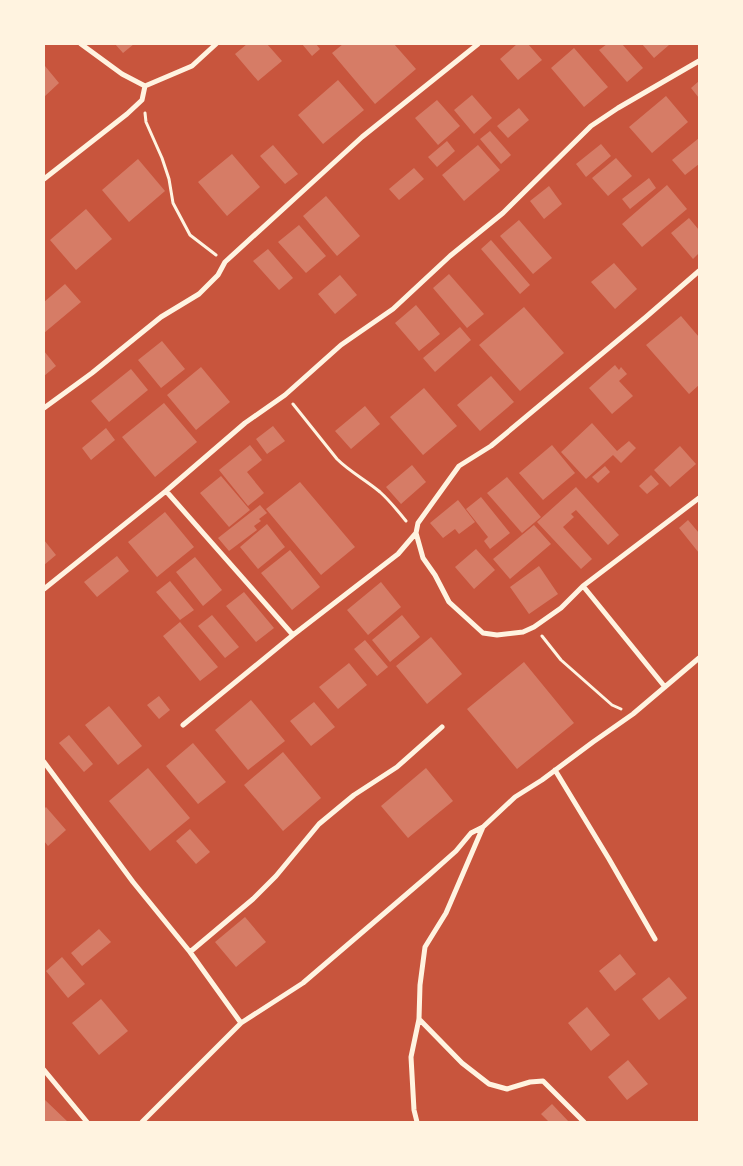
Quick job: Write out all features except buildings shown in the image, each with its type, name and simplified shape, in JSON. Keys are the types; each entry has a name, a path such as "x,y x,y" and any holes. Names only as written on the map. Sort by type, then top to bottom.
{"street":[{"path":"81,44 122,74 145,86"},
{"path":"44,179 127,114 142,100 145,86 192,66 216,44"},
{"path":"44,408 92,373 161,318 199,294 218,275 224,262 362,137 478,44"},
{"path":"44,589 166,491 245,423 285,395 341,345 393,309 450,256 503,213 591,126 699,61"},
{"path":"699,271 646,318 491,446 459,466 418,523 416,533 423,558 435,575 449,602 484,633 497,635 523,632 534,627 561,608 583,586 699,498"},
{"path":"166,491 293,635"},
{"path":"183,725 293,635 398,554 416,533"},
{"path":"583,586 664,687"},
{"path":"142,1122 241,1023 303,983 456,851 471,833 484,827 514,797 542,780 633,714 699,658"},
{"path":"190,952 253,899 319,824 354,795 397,767 442,727"},
{"path":"44,762 133,882 190,952 241,1023"},
{"path":"555,770 655,940"},
{"path":"417,1122 414,1110 411,1057 419,1019 420,985 425,946 446,913 484,827"},
{"path":"419,1019 462,1064 490,1084 506,1089 530,1082 543,1081 584,1122"},
{"path":"44,1070 87,1122"}],"path":[{"path":"143,92 146,122 169,179 173,204 190,235 224,262"},
{"path":"285,395 337,458 388,499 416,533"},
{"path":"534,627 561,660 575,673 612,705 633,714"}]}
